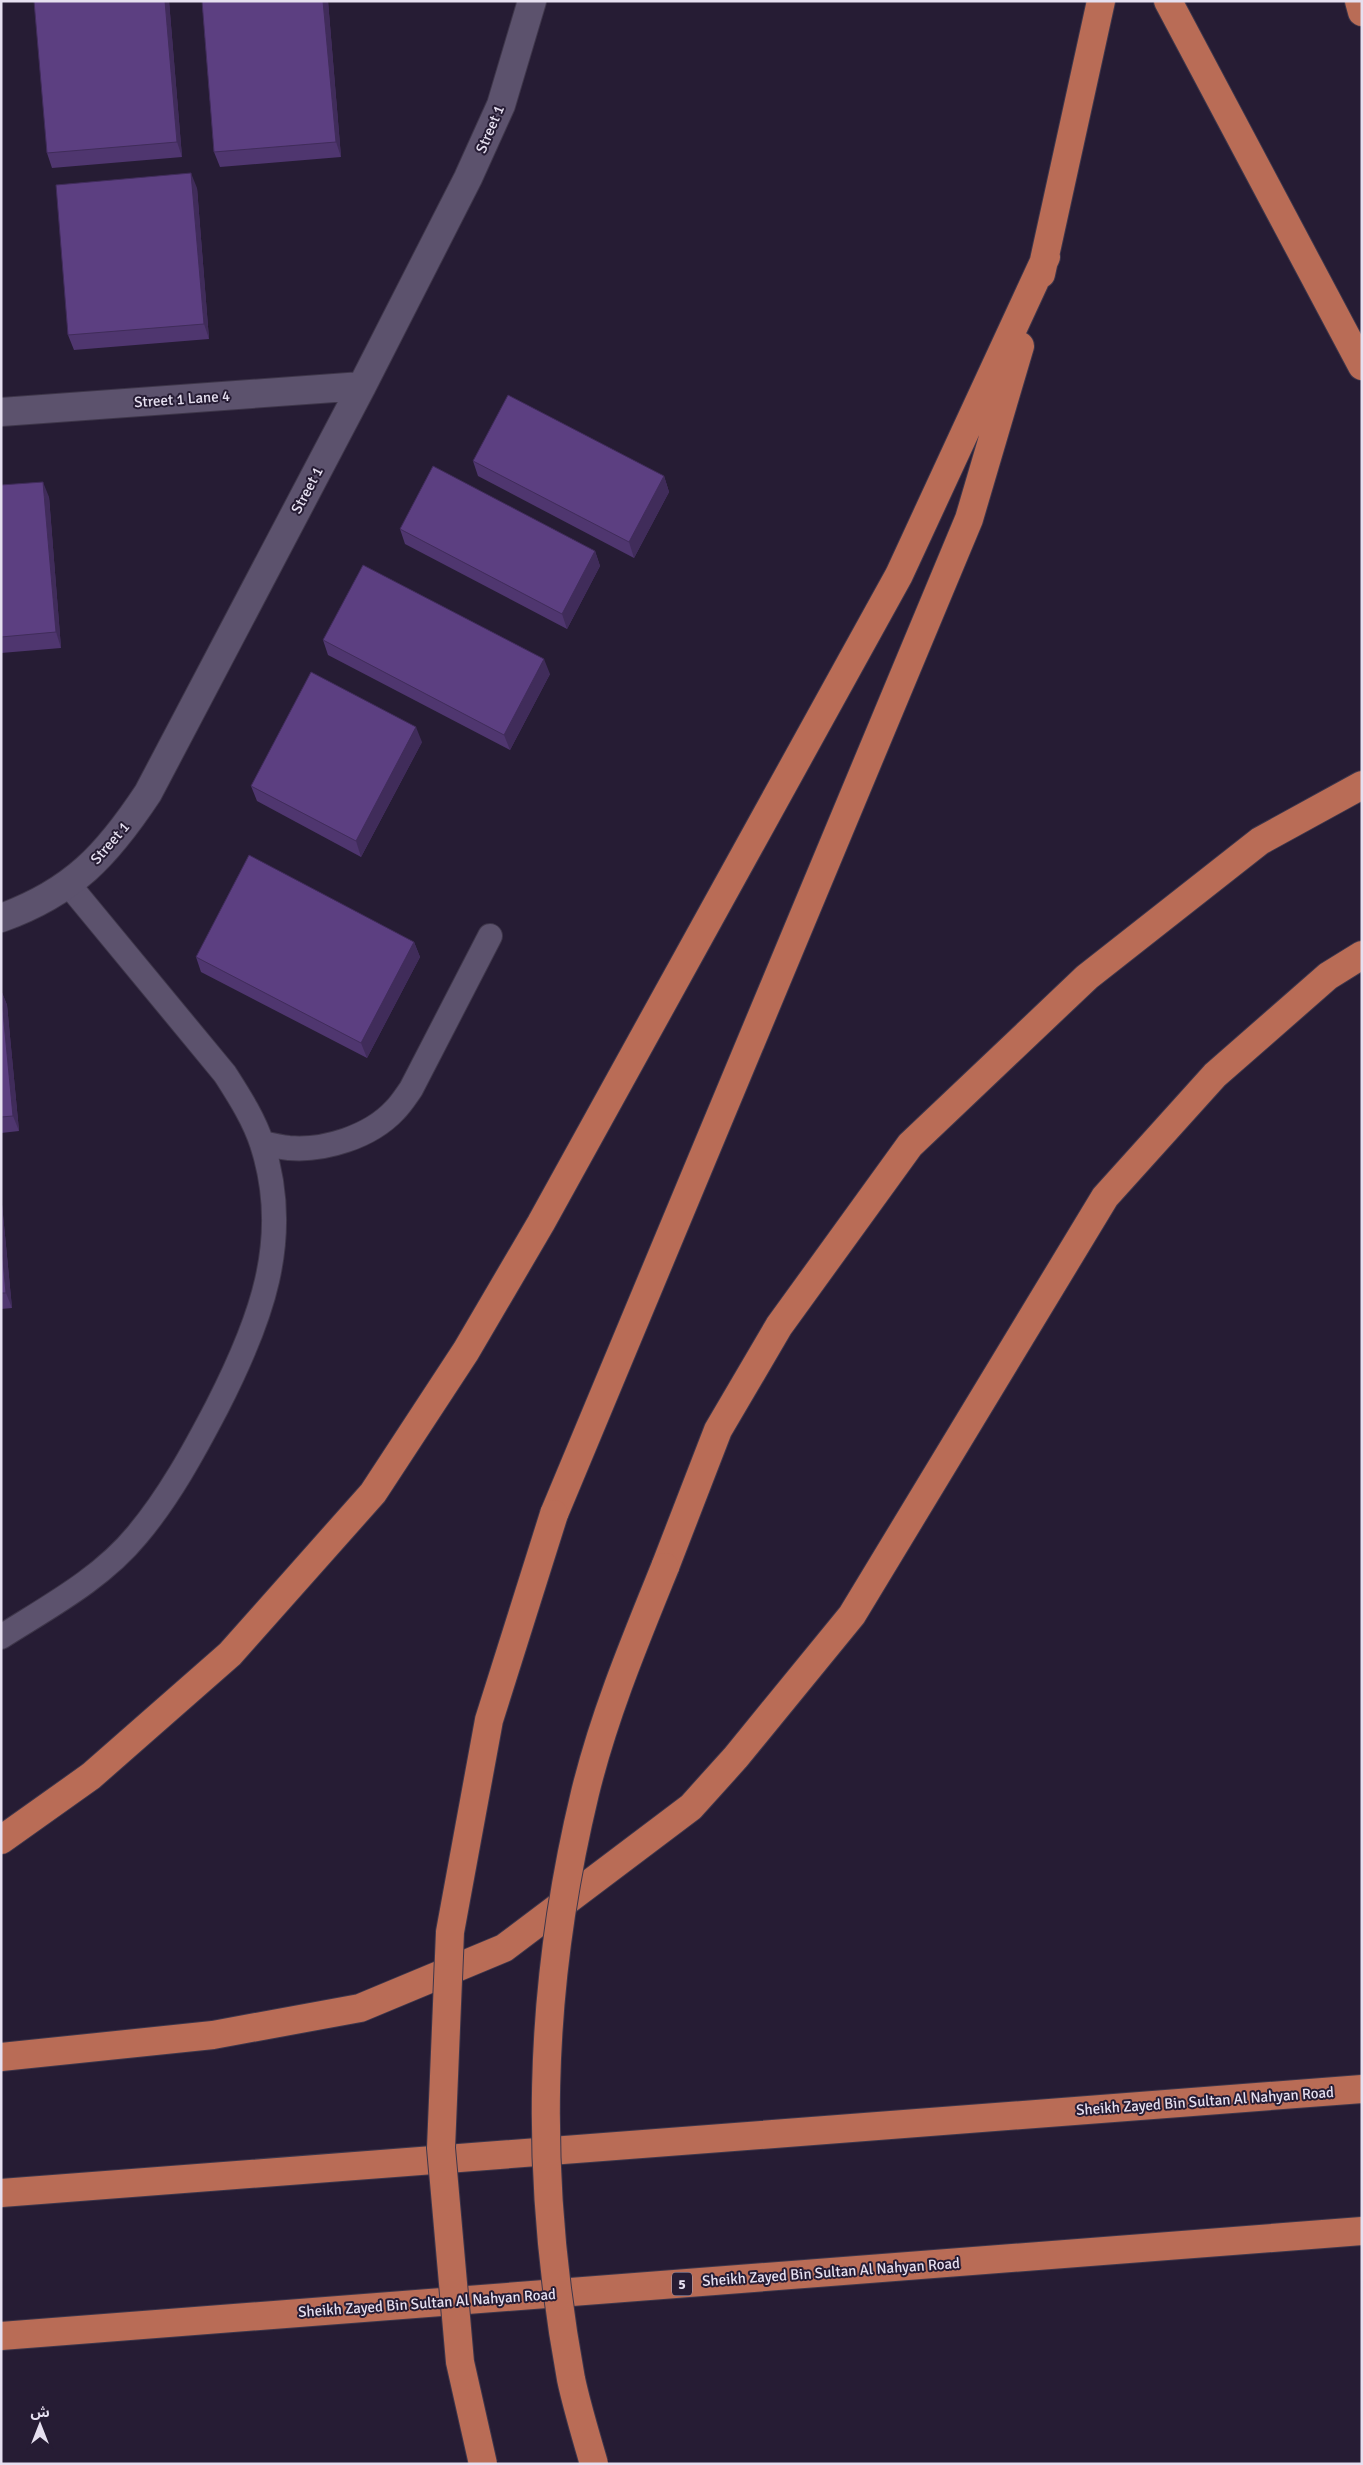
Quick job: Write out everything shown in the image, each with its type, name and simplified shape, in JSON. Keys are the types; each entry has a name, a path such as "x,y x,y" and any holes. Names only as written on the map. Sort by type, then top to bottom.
{"highway":[{"path":"482,2464 460,2362 441,2148 450,1932 489,1720 554,1514 969,519 1046,257 1101,1"},
{"path":"1168,1 1362,366"},
{"path":"1359,1 1362,12"},
{"path":"1,1840 91,1776 230,1654 373,1494 466,1350 541,1223 894,584 1046,257"},
{"path":"594,2464 572,2381 553,2264 544,2145 547,2026 560,1908 585,1792 620,1678 718,1430 778,1326 910,1144 1087,977 1260,841 1362,785"},
{"path":"1,2057 213,2035 360,2008 504,1948 691,1807 736,1757 852,1615 1105,1197 1215,1075 1328,976 1362,955"},
{"name":"Sheikh Zayed Bin Sultan Al Nahyan Road","path":"1,2193 1362,2089"},
{"name":"Sheikh Zayed Bin Sultan Al Nahyan Road","path":"1,2336 1362,2231"}],"street":[{"name":"Street 1","path":"1,918 37,904 69,885 100,858 126,826 148,793 362,386 468,178 504,96 532,1"},
{"name":"Street 1 Lane 4","path":"1,412 362,386"}],"lane":[{"path":"1,1637 89,1581 136,1536 172,1486 232,1378 256,1322 269,1279 276,1234 273,1187 262,1143 246,1108 225,1074 69,885"},
{"path":"262,1143 289,1148 318,1147 371,1128 394,1111 411,1089 490,936"}],"building":[{"path":"34,1 165,1 177,142 47,153"},
{"path":"202,1 323,1 336,142 214,152"},
{"path":"191,173 204,324 68,335 56,185"},
{"path":"508,395 664,476 629,542 473,461"},
{"path":"433,466 595,551 562,614 400,529"},
{"path":"43,482 56,632 1,637 1,485"},
{"path":"363,565 544,659 504,735 323,640"},
{"path":"311,672 416,727 356,841 251,786"},
{"path":"249,855 414,942 361,1043 196,957"},
{"path":"1,991 13,1116 1,1117"},
{"path":"1,1239 6,1293 1,1293"}]}
